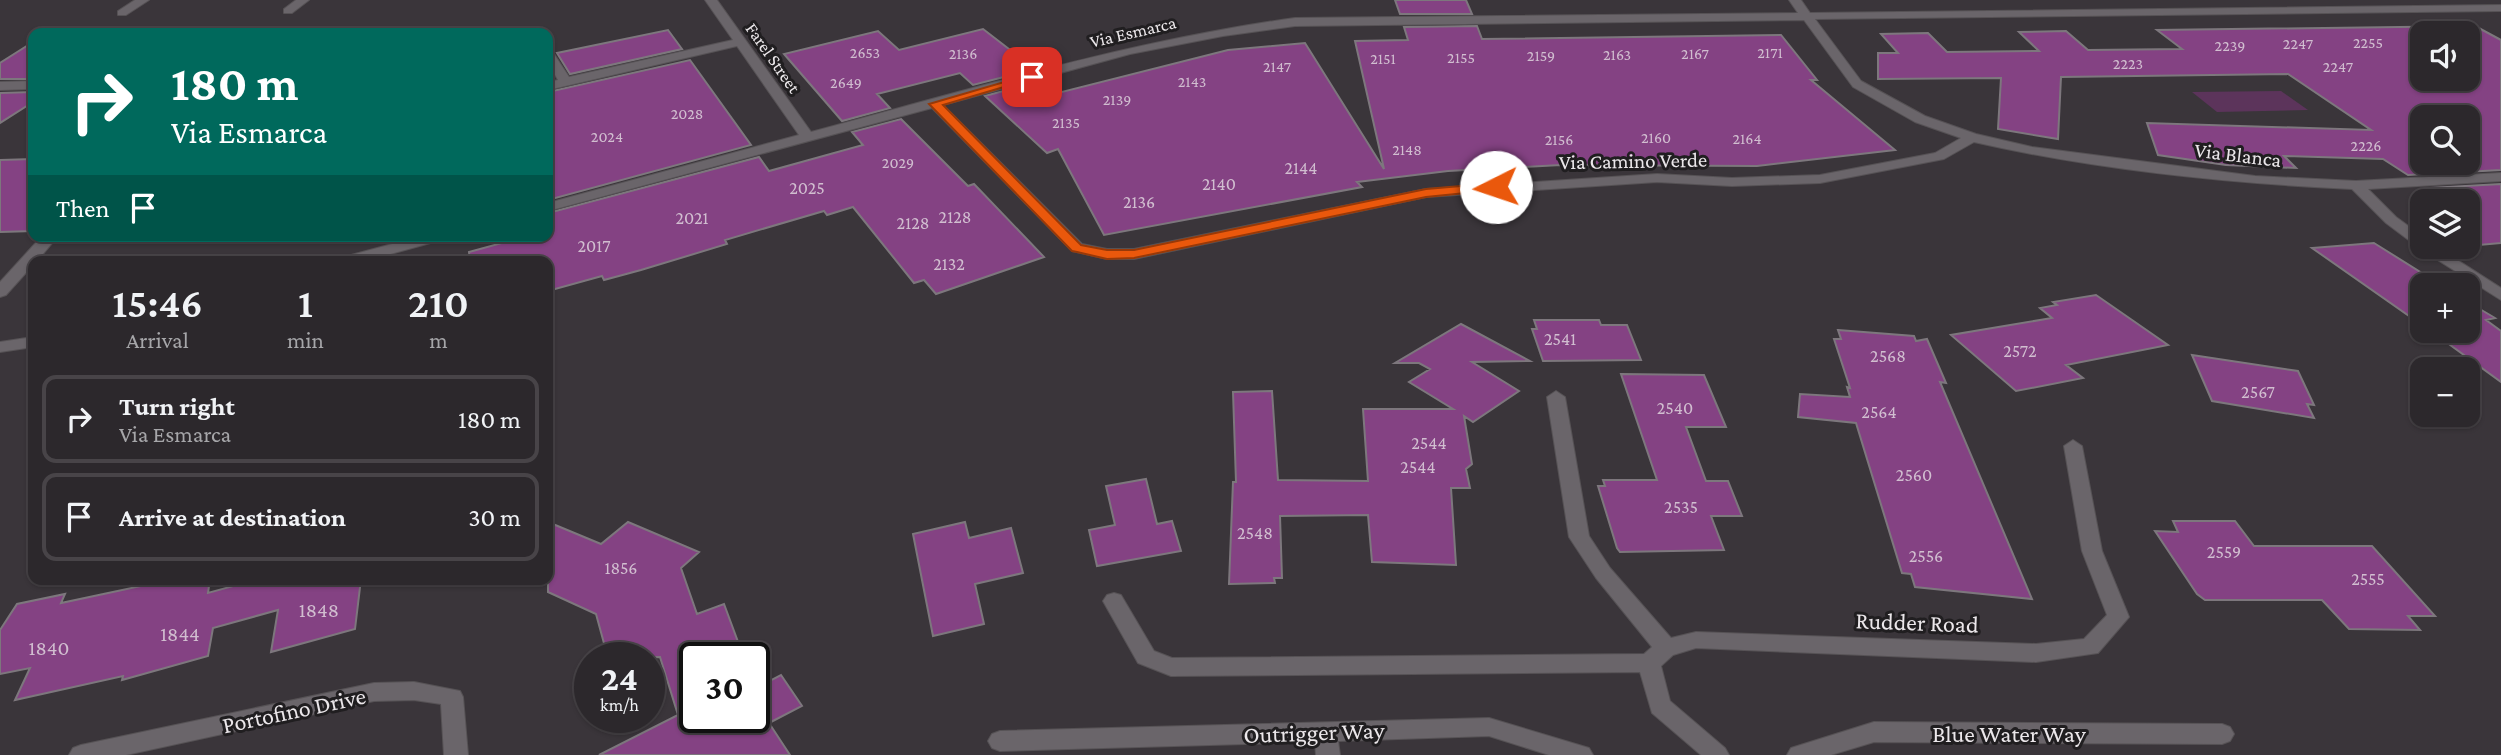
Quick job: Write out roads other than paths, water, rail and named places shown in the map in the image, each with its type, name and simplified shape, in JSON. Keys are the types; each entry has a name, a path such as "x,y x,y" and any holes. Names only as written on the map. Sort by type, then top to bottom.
{"street":[{"path":"122,13 143,0"},
{"path":"288,11 303,0"},
{"name":"Farel Street","path":"711,0 807,137"},
{"name":"Via Blanca","path":"1795,0 1857,84 1920,118 1972,137 2032,151 2255,180 2356,185 2501,177"},
{"name":"Via Esmarca","path":"553,206 1129,51 1223,32 1295,22 2501,8"},
{"path":"553,85 741,42"},
{"path":"553,62 566,82"},
{"path":"0,86 28,85"},
{"name":"Via Camino Verde","path":"935,104 1077,248 1107,254 1134,254 1426,193 1469,188 1657,178 1732,182 1820,179 1939,156 1972,137"},
{"path":"2356,185 2391,220 2410,234"},
{"path":"33,256 46,242"},
{"path":"365,256 417,242"},
{"path":"2446,259 2501,295"},
{"path":"0,292 28,261"},
{"path":"0,347 28,343"},
{"path":"1556,397 1579,537 1603,573 1666,648"},
{"name":"Rudder Road","path":"1649,663 1666,648 1696,640 2036,653 2090,647 2118,617 2092,551 2073,446"},
{"path":"1114,601 1146,657 1171,667 1649,663 1661,706 1711,754"},
{"name":"Portofino Drive","path":"81,755 374,692 414,691 452,696 456,755"},
{"name":"Outrigger Way","path":"1000,741 1327,743 1489,727 1581,755"},
{"name":"Blue Water Way","path":"1799,755 1874,732 2221,734"}]}
